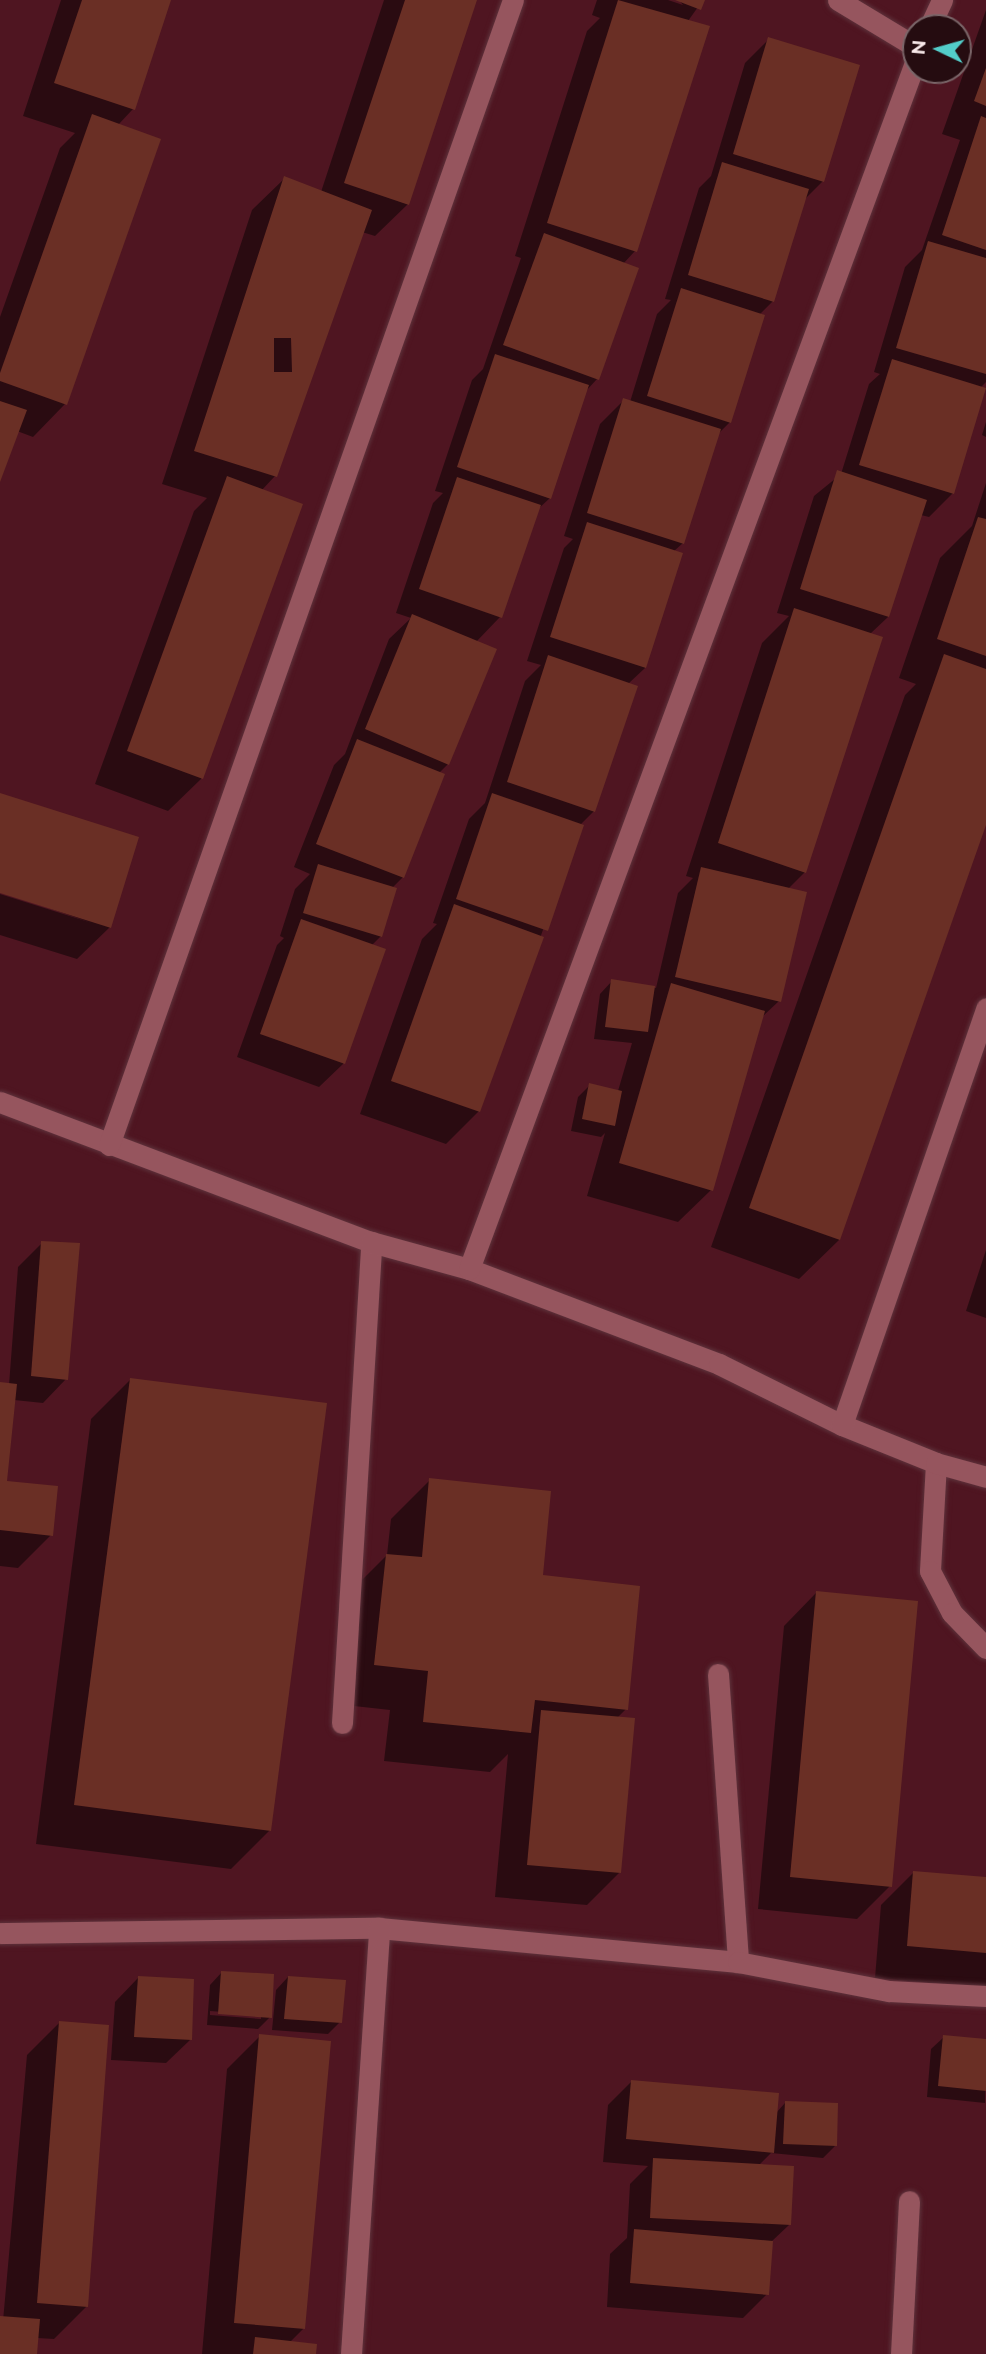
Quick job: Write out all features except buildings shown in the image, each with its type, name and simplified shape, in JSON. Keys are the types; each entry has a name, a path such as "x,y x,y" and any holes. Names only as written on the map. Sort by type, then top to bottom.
{"street":[{"path":"108,1145 513,0"},
{"path":"838,0 902,39"},
{"path":"470,1269 907,84"},
{"path":"842,1425 986,1008"},
{"path":"0,1102 108,1145 371,1242 470,1269 719,1364 842,1425 936,1463 986,1477"},
{"path":"342,1723 371,1242"},
{"path":"936,1463 930,1572 952,1613 986,1648"},
{"path":"718,1674 738,1962"},
{"path":"351,2354 379,1928"},
{"path":"0,1933 379,1928 738,1962 889,1991 986,1996"},
{"path":"901,2354 909,2201"}]}
